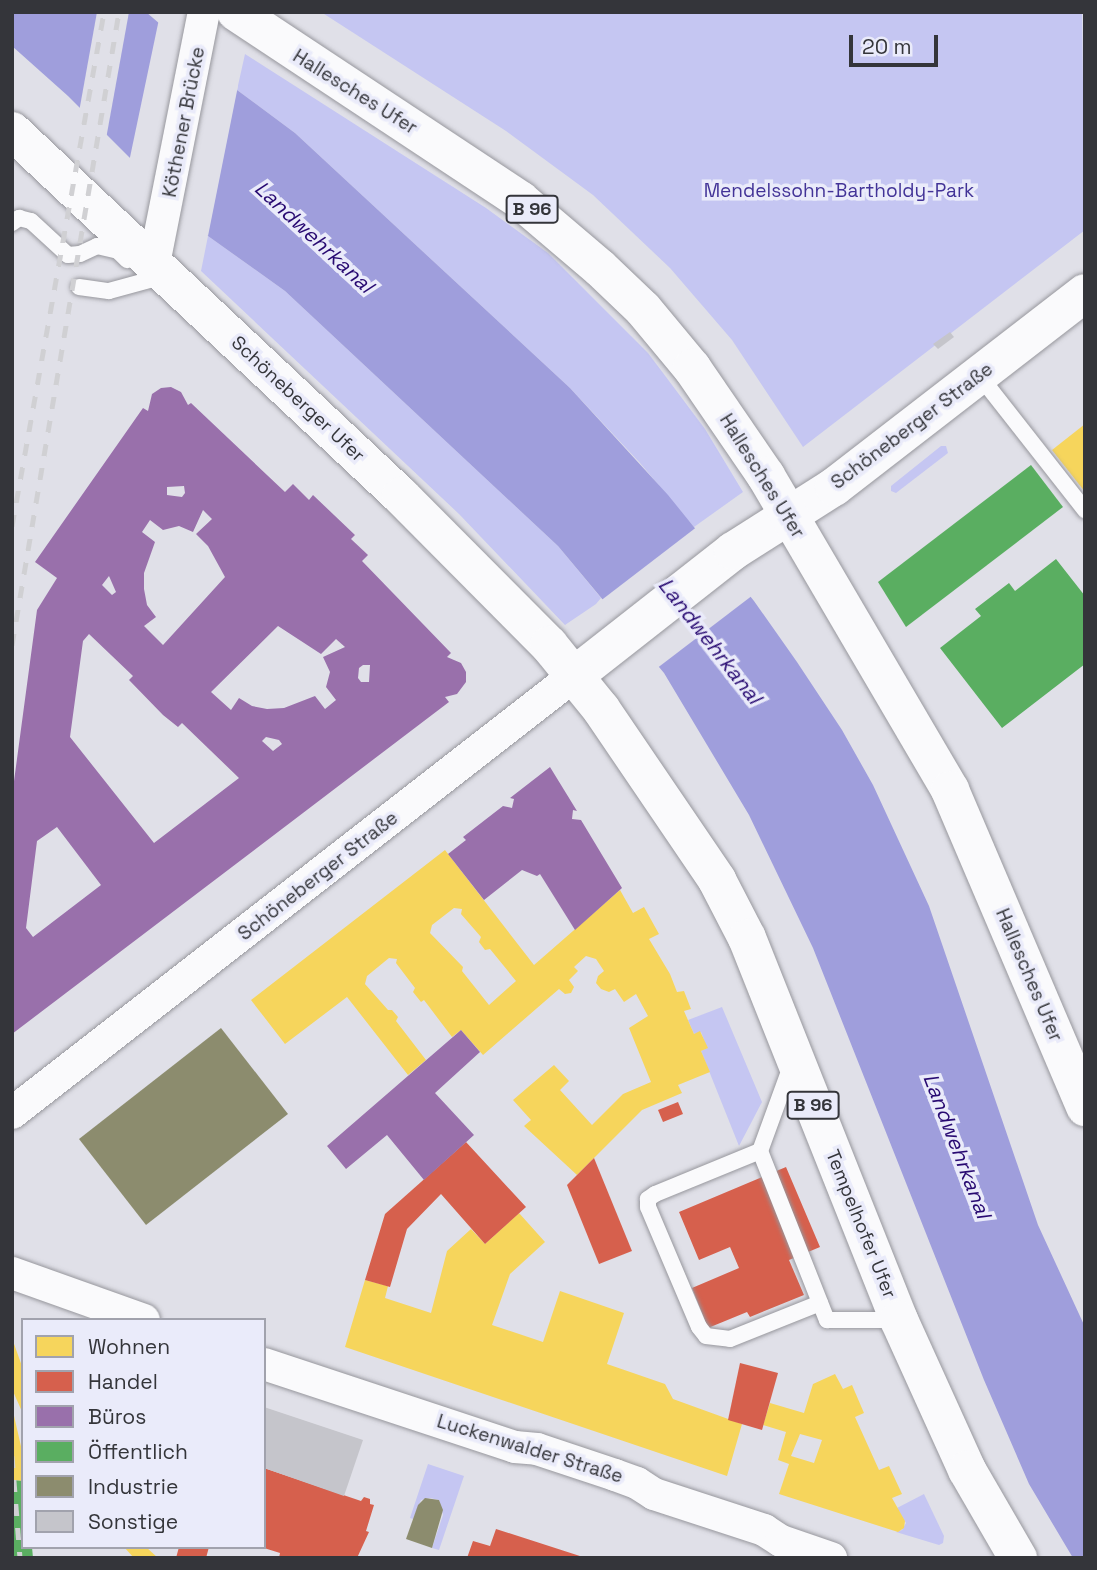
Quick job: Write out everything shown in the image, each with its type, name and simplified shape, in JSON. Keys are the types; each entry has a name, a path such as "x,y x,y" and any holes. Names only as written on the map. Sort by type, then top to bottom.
{"main road":[{"name":"Hallesches Ufer","path":"214,17 298,56 520,200 600,268 643,309 692,369 788,514 950,790 1085,1107"},
{"name":"Schöneberger Ufer","path":"12,131 401,496 575,675"},
{"name":"Schöneberger Straße","path":"575,675 733,551 834,486 1085,293"},
{"name":"Tempelhofer Ufer","path":"575,675 718,880 747,938 899,1320 967,1470 1018,1558"}],"street":[{"name":"Köthener Brücke","path":"160,270 166,216 214,17"},
{"name":"Schöneberger Straße","path":"12,1114 575,675"},
{"path":"12,1273 139,1318"},
{"name":"Luckenwalder Straße","path":"266,1365 515,1447 537,1449 615,1475 637,1483 654,1494 764,1531 781,1541 831,1558"}],"lane":[{"path":"12,223 19,218 32,221 68,255 80,254 97,246 118,251 143,268 160,270"},
{"path":"79,287 109,291 160,270"},
{"path":"979,375 1085,510"},
{"path":"794,1057 760,1151 820,1303 827,1320 899,1320"},
{"path":"760,1151 655,1195 648,1199 648,1207 699,1327 706,1336 730,1339 820,1303"}],"green space":[{"name":"Mendelssohn-Bartholdy-Park","path":"321,12 1082,12 1085,230 803,447 732,340 670,268 593,195 506,131"},
{"path":"245,54 486,208 548,253 648,353 705,429 743,492 694,527 640,463 570,388 295,133 237,90"},
{"path":"208,236 285,291 558,546 601,598 596,604 565,625 459,514 201,271"},
{"path":"941,446 946,446 948,453 896,493 891,491 891,486"},
{"path":"722,1007 762,1102 739,1146 701,1051 707,1048 701,1032 694,1034 688,1020"},
{"path":"428,1464 464,1476 439,1550 432,1548 443,1515 439,1500 421,1500 413,1519 410,1518"},
{"path":"924,1494 944,1536 943,1543 939,1545 896,1532 902,1530 906,1523 897,1508"}],"water":[{"name":"Landwehrkanal","path":"12,12 146,12 237,90 295,133 570,388 668,495 754,601 797,662 842,730 873,785 929,906 1038,1225 1085,1327 1085,1558 1073,1558 1029,1484 984,1380 813,948 749,815 664,673 558,546 285,291 208,236 68,96 12,46"}],"pier":[{"path":"97,12 129,12 106,139 79,112"},
{"path":"159,19 238,86 208,236 199,232 129,162"},
{"path":"698,526 753,595 656,669 599,602"}],"building: Wohnen":[{"path":"1085,424 1085,492 1052,450"},
{"path":"445,850 534,965 620,890 633,913 644,907 659,934 649,939 670,974 677,992 684,991 691,1009 684,1011 694,1034 700,1031 708,1048 701,1051 710,1072 678,1085 682,1093 642,1110 577,1175 524,1126 531,1120 513,1100 554,1065 569,1081 560,1090 592,1125 623,1094 651,1082 629,1028 648,1016 636,994 624,1002 615,989 609,992 601,989 596,983 598,976 604,971 596,959 586,956 574,967 578,971 569,980 574,987 571,993 565,994 559,989 483,1055 461,1030 452,1037 424,1000 421,1002 413,992 415,988 396,963 397,959 389,958 367,976 365,984 388,1010 392,1010 398,1017 396,1021 426,1060 408,1075 347,997 285,1044 251,1000","holes":["454,908 462,909 461,914 481,937 479,942 485,950 490,949 516,981 489,1005 462,971 463,967 430,933 432,925"]},
{"path":"519,1213 545,1242 510,1274 492,1325 543,1342 560,1291 624,1313 607,1364 665,1384 673,1399 742,1424 727,1476 345,1347 365,1280 388,1286 385,1298 431,1313 447,1251 471,1229 485,1244"},
{"path":"13,1341 21,1363 21,1409 12,1389"},
{"path":"835,1374 843,1389 852,1385 864,1413 855,1417 879,1470 889,1466 902,1494 892,1498 905,1521 904,1528 898,1532 779,1494 789,1464 778,1460 786,1432 763,1425 770,1403 804,1413 813,1384","holes":["800,1434 822,1440 814,1463 791,1456"]},
{"path":"12,1407 21,1446 21,1481 12,1480"},
{"path":"126,1549 148,1549 158,1558 134,1558"}],"building: Handel":[{"path":"678,1102 683,1114 663,1122 658,1110"},
{"path":"466,1142 526,1207 485,1244 441,1194 407,1229 390,1287 365,1280 385,1214"},
{"path":"594,1158 632,1251 599,1264 567,1185"},
{"path":"786,1167 820,1247 789,1260 804,1295 750,1317 747,1312 708,1328 692,1288 739,1268 730,1247 699,1260 679,1212"},
{"path":"740,1363 778,1373 762,1430 728,1420"},
{"path":"266,1469 361,1501 364,1497 370,1499 370,1504 374,1505 366,1531 369,1532 357,1558 279,1558 280,1553 266,1549"},
{"path":"496,1529 583,1558 467,1558 473,1541 490,1546"},
{"path":"178,1549 208,1549 206,1558 176,1558"}],"building: Büros":[{"path":"171,387 181,392 188,405 191,403 285,492 293,484 309,500 313,495 355,535 351,539 368,555 362,561 451,653 447,657 461,663 466,672 466,682 457,694 445,697 449,702 12,1034 12,796 37,610 57,578 35,562 143,408 148,411 152,394 161,388","holes":["184,486 185,493 182,497 167,495 167,487","203,510 212,519 196,534 208,546 225,577 163,645 144,626 156,617 147,605 144,589 144,573 155,542 142,532 150,520 163,530 179,526 193,532","109,576 116,592 112,595 102,585","278,626 321,654 336,639 345,647 323,657 330,672 326,687 336,700 325,709 315,696 284,708 267,709 252,706 239,698 231,710 211,692","89,634 133,676 129,680 163,715 178,727 182,723 239,778 154,843 70,737 83,641","370,665 369,682 361,682 358,678 359,668","266,737 279,740 282,744 273,751 262,741","57,827 101,885 33,937 26,928 37,841"]},
{"path":"550,767 577,811 573,810 572,819 581,820 622,888 575,930 540,874 537,876 522,870 484,900 448,854 466,840 463,837 503,806 512,808 514,799 510,798"},
{"path":"461,1030 480,1052 435,1093 474,1135 424,1180 387,1135 346,1169 327,1146"}],"building: Öffentlich":[{"path":"1031,465 1063,507 906,627 878,582"},
{"path":"1056,559 1085,596 1085,664 1002,728 940,648 981,616 975,609 1009,583 1015,591"},
{"path":"12,1480 21,1481 21,1549 32,1549 33,1558 12,1558"}],"building: Industrie":[{"path":"221,1028 288,1114 146,1225 79,1139"},
{"path":"425,1498 439,1500 443,1510 432,1548 406,1539 418,1505"}],"building: Sonstige":[{"path":"950,332 954,337 938,349 933,344"},
{"path":"266,1408 363,1440 344,1496 266,1469"}],"railway":[{"path":"12,526 104,12"},
{"path":"12,645 119,12"},
{"path":"12,1456 20,1558"}]}
